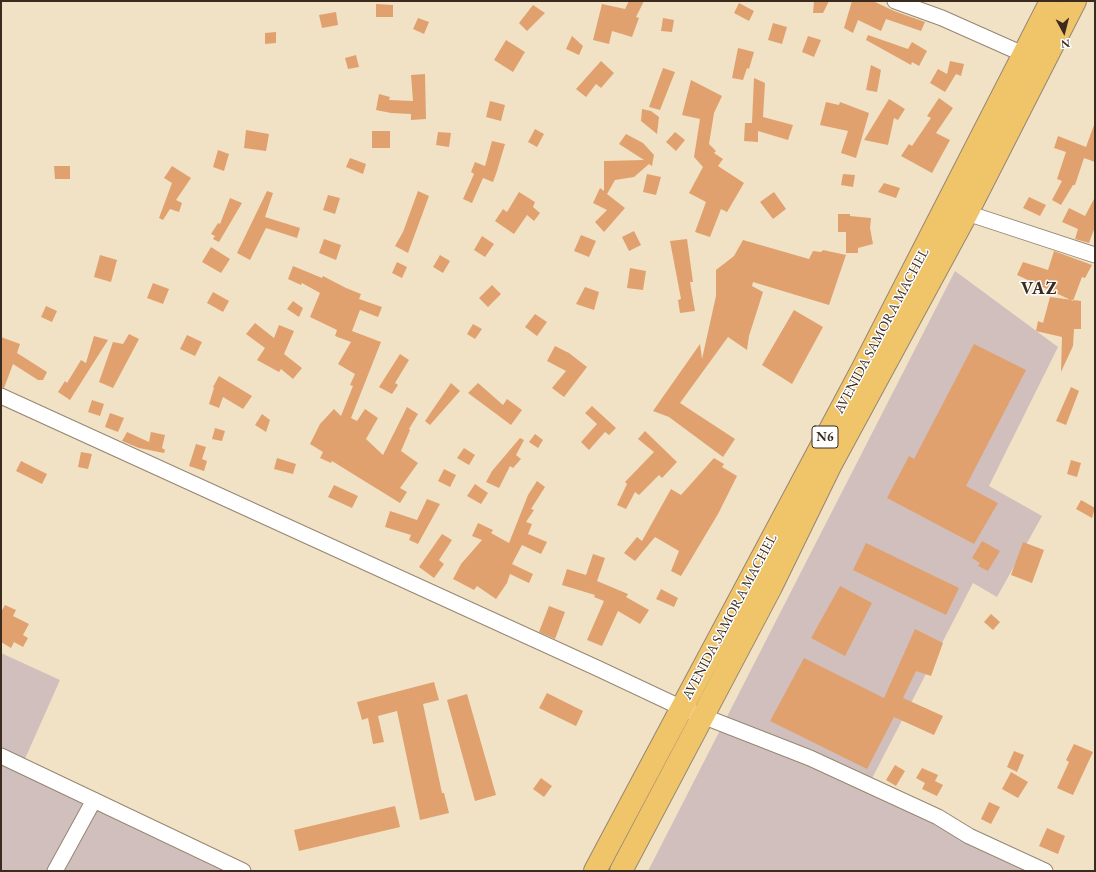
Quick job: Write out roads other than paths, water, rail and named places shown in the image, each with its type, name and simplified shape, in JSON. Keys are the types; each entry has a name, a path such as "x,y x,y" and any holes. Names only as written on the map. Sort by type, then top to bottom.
{"highway":[{"name":"AVENIDA SAMORA MACHEL","path":"595,871 918,263 1051,1"},
{"name":"AVENIDA SAMORA MACHEL","path":"621,871 768,594 831,464 967,213 1075,1"}],"street":[{"path":"895,1 942,18 1024,54"},
{"path":"967,213 1095,255"},
{"path":"1,396 702,717 816,761 938,817 969,836 1045,871"},
{"path":"1,756 243,871"},
{"path":"55,871 94,800"}],"district":[{"name":"VAZ","path":"1039,289"}]}
